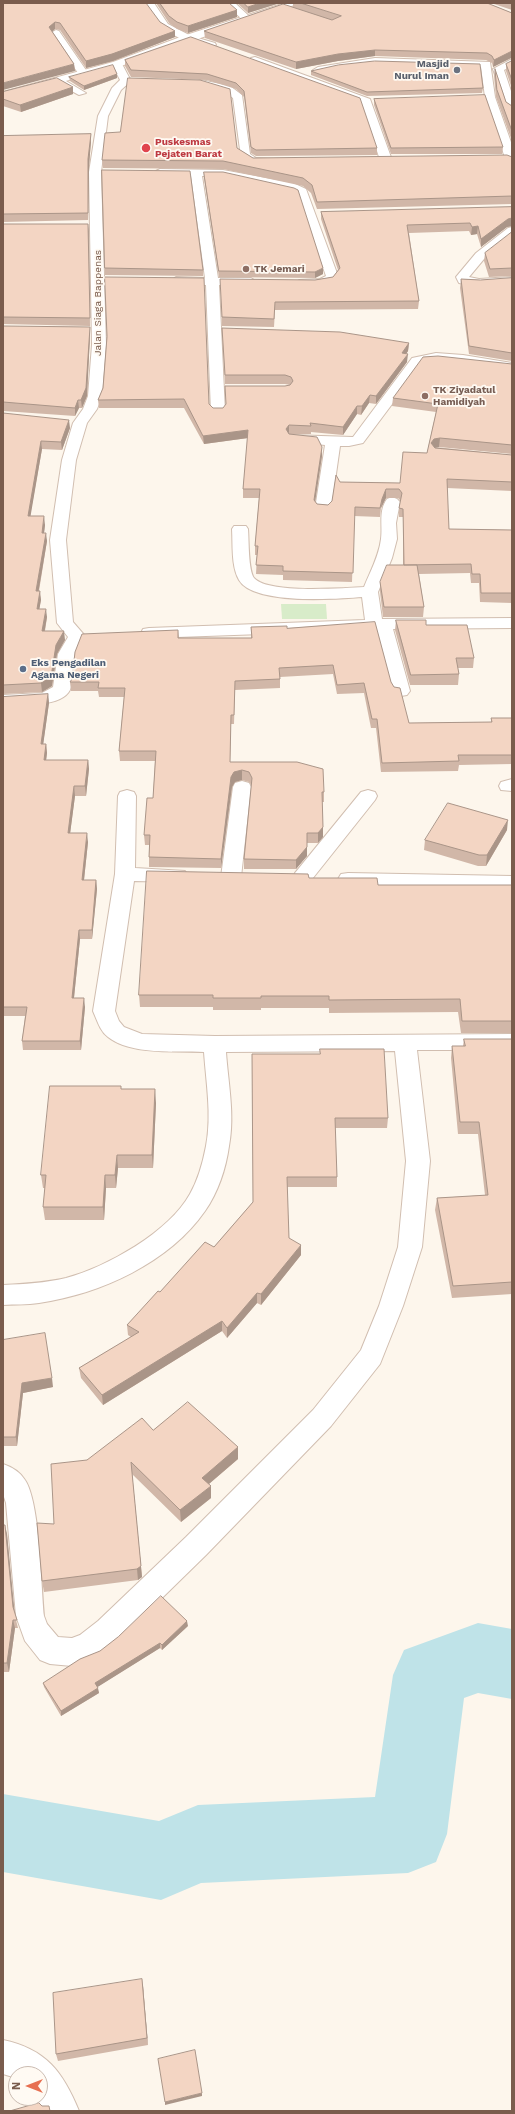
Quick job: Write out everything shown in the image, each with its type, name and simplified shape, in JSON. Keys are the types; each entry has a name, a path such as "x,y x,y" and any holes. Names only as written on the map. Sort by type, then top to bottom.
{"street":[{"path":"149,3 164,26 187,38 220,48"},
{"path":"229,3 246,18"},
{"path":"3,95 117,64 187,38 282,7 296,7"},
{"path":"56,33 84,73"},
{"path":"242,56 370,101 390,160 371,160"},
{"path":"295,74 338,65 375,61 486,64 486,97 508,159"},
{"path":"512,62 498,69 512,109"},
{"path":"117,64 126,81 138,81"},
{"name":"Jalan Siaga Bappenas","path":"3,700 46,697 58,692 62,688 68,650 71,643 85,636 65,623 58,540 69,460 72,423 90,409 95,396 93,331 98,280 97,226 103,116 109,101 117,88 126,81"},
{"path":"189,82 215,86 235,93 238,97 245,155 253,161 280,161"},
{"path":"150,172 223,173 299,189 304,193 318,215 332,276 330,279 322,283 291,283"},
{"path":"196,172 212,281 216,331 216,389 218,412"},
{"path":"83,226 97,226"},
{"path":"512,231 480,256 462,277 464,280 472,283 512,281"},
{"path":"98,280 114,280"},
{"path":"167,281 260,282"},
{"path":"216,331 231,331"},
{"path":"294,438 349,442 358,440 417,360 421,358 438,357 512,367"},
{"path":"488,370 512,372"},
{"path":"216,389 232,389"},
{"path":"323,509 333,441"},
{"path":"392,502 388,519 389,539 384,558 370,592 378,625 401,691"},
{"path":"240,529 244,568 247,580 254,586 276,593 370,592"},
{"path":"133,634 378,625 512,623"},
{"path":"231,877 242,787"},
{"path":"127,796 125,874 104,1010 109,1024 116,1032 127,1038 142,1042 215,1044 512,1042"},
{"path":"368,796 294,878 512,882"},
{"path":"125,874 193,876"},
{"path":"3,1476 14,1488 20,1503 30,1616 35,1631 50,1650 72,1652 90,1645 108,1631 196,1546 322,1418 371,1356 391,1306 410,1247 418,1161 405,1042"},
{"path":"3,1295 45,1292 84,1283 110,1272 144,1253 194,1208 208,1184 219,1139 215,1044"},
{"path":"3,2057 18,2061 27,2066"},
{"path":"48,2085 52,2089 62,2111"}],"lane":[{"path":"58,80 82,93"}],"green space":[{"path":"281,604 326,604 327,619 282,619"}],"building":[{"path":"3,3 146,3 160,22 175,31 112,54 86,61 60,23 55,22 49,27 74,64 3,83"},
{"path":"160,3 229,3 237,10 188,26 177,22 169,16"},
{"path":"244,3 260,3 248,7"},
{"path":"301,3 487,3 512,13 512,51 494,60 492,56 487,53 375,50 338,54 296,62 204,31 283,4 332,20 341,16"},
{"path":"191,37 360,98 377,148 256,150 251,147 244,91 236,83 207,74 131,70 125,60"},
{"path":"375,61 480,64 483,88 367,92 311,71 338,65"},
{"path":"512,61 512,80 506,64"},
{"path":"113,65 117,74 84,86 69,77"},
{"path":"495,69 506,102 512,106 512,131 497,90"},
{"path":"57,78 73,87 20,105 3,99 3,92"},
{"path":"128,78 200,80 230,89 237,148 253,158 507,155 512,157 512,196 317,202 312,185 303,178 223,161 102,160 105,133 120,132"},
{"path":"485,95 503,147 391,148 374,99"},
{"path":"91,134 88,159 88,213 3,214 3,136"},
{"path":"102,170 190,171 203,270 105,268"},
{"path":"204,172 223,172 298,190 323,268 315,272 219,271"},
{"path":"512,207 512,218 508,219 481,239 478,226 472,227 470,223 407,225 419,301 275,302 274,319 222,317 220,279 315,280 333,277 340,268 321,212"},
{"path":"3,224 88,224 90,318 3,317"},
{"path":"512,232 512,268 490,269 485,253"},
{"path":"105,277 204,278 209,404 213,408 223,408 226,404 225,386 285,386 290,385 293,381 291,377 285,375 225,375 222,328 340,332 409,343 402,353 408,354 376,396 370,395 362,406 357,406 343,427 310,423 311,426 289,425 286,429 289,434 317,437 322,447 314,500 317,504 328,505 332,501 336,475 340,482 400,483 403,452 427,453 438,404 393,398 423,357 438,356 512,364 512,445 440,438 434,439 431,443 435,448 512,455 512,482 447,479 449,529 512,530 512,593 481,593 480,574 472,574 471,564 404,565 403,509 399,508 402,493 399,489 386,489 380,508 355,507 353,573 283,571 283,566 256,565 258,546 255,546 260,489 243,489 248,430 203,436 184,399 98,400 103,388 107,337"},
{"path":"512,278 512,353 469,346 461,279 480,280"},
{"path":"3,326 90,327 86,388 81,400 78,400 75,408 3,402"},
{"path":"3,413 69,420 61,442 41,441 28,516 44,516 42,533 46,533 36,591 40,591 37,609 46,609 42,631 64,631 56,645 51,677 41,683 3,685"},
{"path":"387,565 417,565 424,607 384,607 380,582"},
{"path":"396,620 426,620 426,625 467,625 474,658 456,658 459,674 411,675"},
{"path":"375,622 391,682 394,687 400,688 409,723 492,722 491,718 512,718 512,755 458,755 459,761 382,763 377,719 372,719 364,683 337,685 333,665 279,668 280,679 235,681 234,715 231,715 230,762 297,762 323,769 323,827 318,833 307,833 307,847 296,860 244,859 252,778 249,772 242,770 234,772 231,777 221,859 149,857 150,835 144,835 147,798 153,798 156,751 119,751 125,688 98,688 99,682 70,682 72,679 75,652 82,634 178,630 178,638 252,638 251,627 287,626 287,628"},
{"path":"48,694 41,744 46,744 44,760 88,760 85,786 74,786 68,833 87,833 82,880 96,880 92,930 79,930 72,998 84,998 80,1041 22,1041 27,1007 3,1007 3,697"},
{"path":"448,803 508,820 487,855 479,855 425,840"},
{"path":"147,871 308,874 309,878 377,878 378,885 512,885 512,1021 462,1021 460,999 329,1000 329,996 213,998 213,995 139,995"},
{"path":"464,1039 512,1039 512,1282 453,1286 437,1198 488,1195 479,1122 460,1122 452,1046 465,1046"},
{"path":"320,1049 384,1049 388,1118 335,1118 337,1177 287,1177 289,1238 301,1245 261,1294 257,1293 227,1328 222,1321 102,1395 79,1368 139,1332 127,1325 158,1291 160,1292 205,1242 214,1247 253,1202 252,1054 320,1054"},
{"path":"50,1086 121,1086 121,1089 155,1089 152,1155 117,1155 115,1175 105,1175 103,1207 43,1207 46,1175 41,1175"},
{"path":"45,1333 52,1378 22,1383 16,1437 3,1437 3,1340"},
{"path":"188,1402 238,1447 202,1478 211,1486 180,1510 131,1462 141,1566 137,1569 42,1581 37,1523 54,1524 51,1464 87,1460 142,1418 153,1430"},
{"path":"3,1525 5,1525 13,1607 17,1620 13,1620 7,1663 3,1663"},
{"path":"161,1596 187,1621 162,1645 160,1643 95,1683 98,1688 61,1711 43,1683 80,1659 100,1651 118,1637"},
{"path":"142,1979 147,2038 56,2054 53,1993"},
{"path":"195,2050 202,2093 165,2102 158,2059"},
{"path":"28,2106 49,2106 50,2111 10,2111"}],"waterway":[{"path":"3,1833 161,1861 198,1844 408,1834 430,1675 478,1658 512,1664"}],"place":[{"name":"Masjid Nurul Iman","path":"457,70"},
{"name":"Puskesmas Pejaten Barat","path":"146,148"},
{"name":"TK Jemari","path":"246,269"},
{"name":"TK Ziyadatul Hamidiyah","path":"425,396"},
{"name":"Eks Pengadilan Agama Negeri","path":"23,669"}]}
